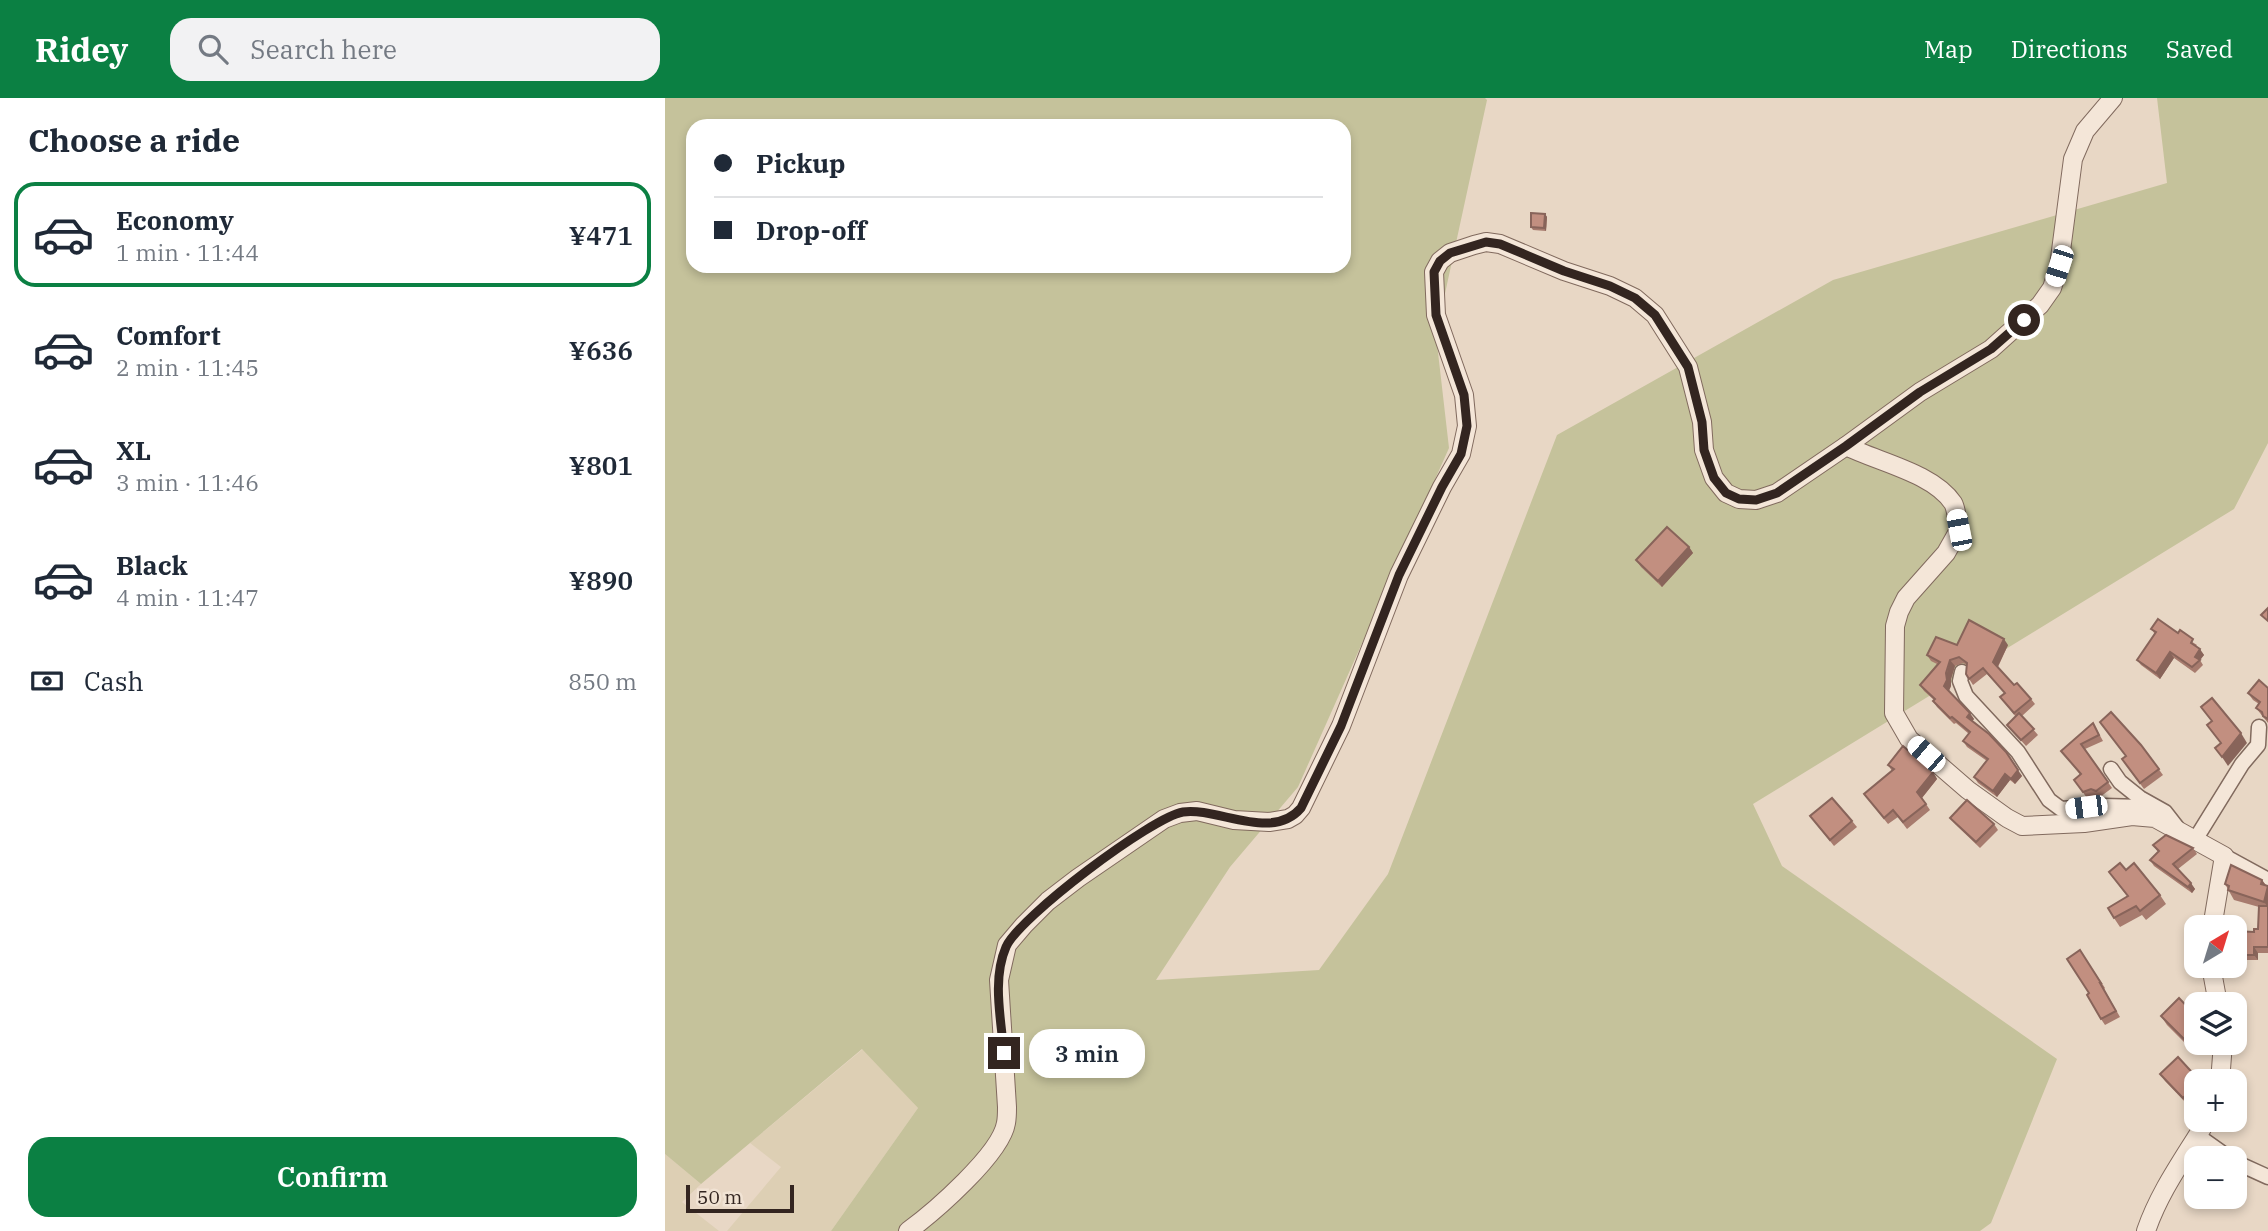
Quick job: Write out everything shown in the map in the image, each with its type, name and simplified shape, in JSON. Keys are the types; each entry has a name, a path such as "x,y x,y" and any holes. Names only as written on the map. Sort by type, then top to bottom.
{"street":[{"path":"908,1231 931,1214 987,1158 1006,1126 999,980 1007,945 1024,925 1048,901 1078,878 1164,819 1197,811 1234,820 1269,822 1288,819 1301,808 1341,726 1399,575 1461,454 1467,426 1464,395 1436,315 1434,272 1440,261 1450,253 1474,245 1486,242 1500,244 1635,298 1655,315 1688,367 1702,422 1704,450 1714,478 1726,493 1739,499 1756,500 1777,493 1920,392 1991,349 2040,305 2052,288 2059,266 2073,159 2085,131 2113,98"},
{"path":"1846,446 1916,475 1938,488 1954,505 1959,530 1946,553 1906,598 1895,626 1894,713 1909,739 1968,790 2022,826 2084,823 2132,816 2153,817"},
{"path":"1962,672 1960,681 1966,696 2018,751 2049,800 2061,809 2143,807 2153,817 2268,880"},
{"path":"2188,836 2258,745 2259,727"},
{"path":"2111,769 2120,782 2140,798 2165,812 2188,836"},
{"path":"2214,915 2224,856"},
{"path":"2146,1231 2164,1188 2199,1132"},
{"path":"2206,1132 2218,1146"},
{"path":"2247,1168 2268,1177"}],"shaded area":[{"path":"665,98 1487,100 1436,335 1449,448 1298,787 1230,867 1156,980 1319,970 1388,874 1557,435 1833,280 2167,183 2157,98 2268,98 2268,443 2234,509 1753,804 1782,866 2057,1059 1991,1223 1980,1231 831,1231 918,1108 862,1049 701,1184 665,1154"},
{"path":"863,1049 918,1108 831,1231 727,1231 781,1167 750,1143"},
{"path":"665,1154 701,1184 682,1202 719,1231 665,1231"}],"building":[{"path":"1531,213 1545,214 1544,228 1531,227"},
{"path":"1667,527 1689,547 1658,581 1636,560"},
{"path":"2268,608 2268,621 2261,615"},
{"path":"2158,619 2178,633 2180,630 2193,639 2191,643 2200,649 2195,657 2200,660 2192,667 2170,652 2156,673 2137,660 2156,632 2151,629"},
{"path":"1969,620 2004,639 1993,662 2031,699 2014,713 2000,697 2005,693 1983,668 1969,679 1966,674 1967,663 1959,657 1950,660 1944,686 1970,713 1967,717 1989,734 2018,770 2011,779 2005,774 1993,791 1974,777 1988,759 1963,741 1970,732 1950,718 1920,685 1940,662 1927,655 1936,637 1957,645"},
{"path":"2259,680 2268,688 2268,719 2256,708 2260,702 2248,693"},
{"path":"2212,698 2241,733 2222,757 2215,748 2221,743 2207,725 2212,721 2201,707"},
{"path":"2111,712 2159,769 2140,783 2122,759 2126,756 2100,722"},
{"path":"2019,713 2034,729 2021,740 2007,725"},
{"path":"2093,723 2099,735 2081,744 2108,782 2096,791 2091,789 2083,792 2074,780 2081,774 2061,751"},
{"path":"1903,746 1933,772 1917,792 1926,804 1903,822 1893,810 1884,818 1864,794 1894,769 1888,765"},
{"path":"1832,798 1852,821 1830,840 1810,816"},
{"path":"1967,800 1994,824 1976,842 1950,818"},
{"path":"2166,835 2193,848 2173,864 2191,883 2188,887 2150,860 2159,851 2153,845"},
{"path":"2120,863 2126,870 2134,863 2160,895 2140,911 2136,906 2114,918 2108,908 2128,896 2109,872"},
{"path":"2231,865 2262,880 2261,884 2268,886 2264,902 2228,890 2229,886 2225,884"},
{"path":"2259,906 2268,906 2268,947 2254,947 2254,955 2247,955 2247,932 2258,929"},
{"path":"2080,950 2116,1011 2101,1019 2087,995 2089,993 2067,959"},
{"path":"2179,998 2184,1003 2184,1039 2161,1016"},
{"path":"2178,1057 2189,1069 2184,1069 2183,1098 2160,1074"}],"route":[{"path":"1004,1053 999,980 1001,962 1007,945 1048,901 1164,819 1180,813 1197,811 1234,820 1269,822 1288,819 1301,808 1341,726 1399,575 1461,454 1467,426 1464,395 1436,315 1434,272 1440,261 1450,253 1486,242 1500,244 1564,271 1610,286 1635,298 1655,315 1688,367 1702,422 1704,450 1714,478 1726,493 1739,499 1756,500 1777,493 1920,392 1991,349 2024,320"}]}
